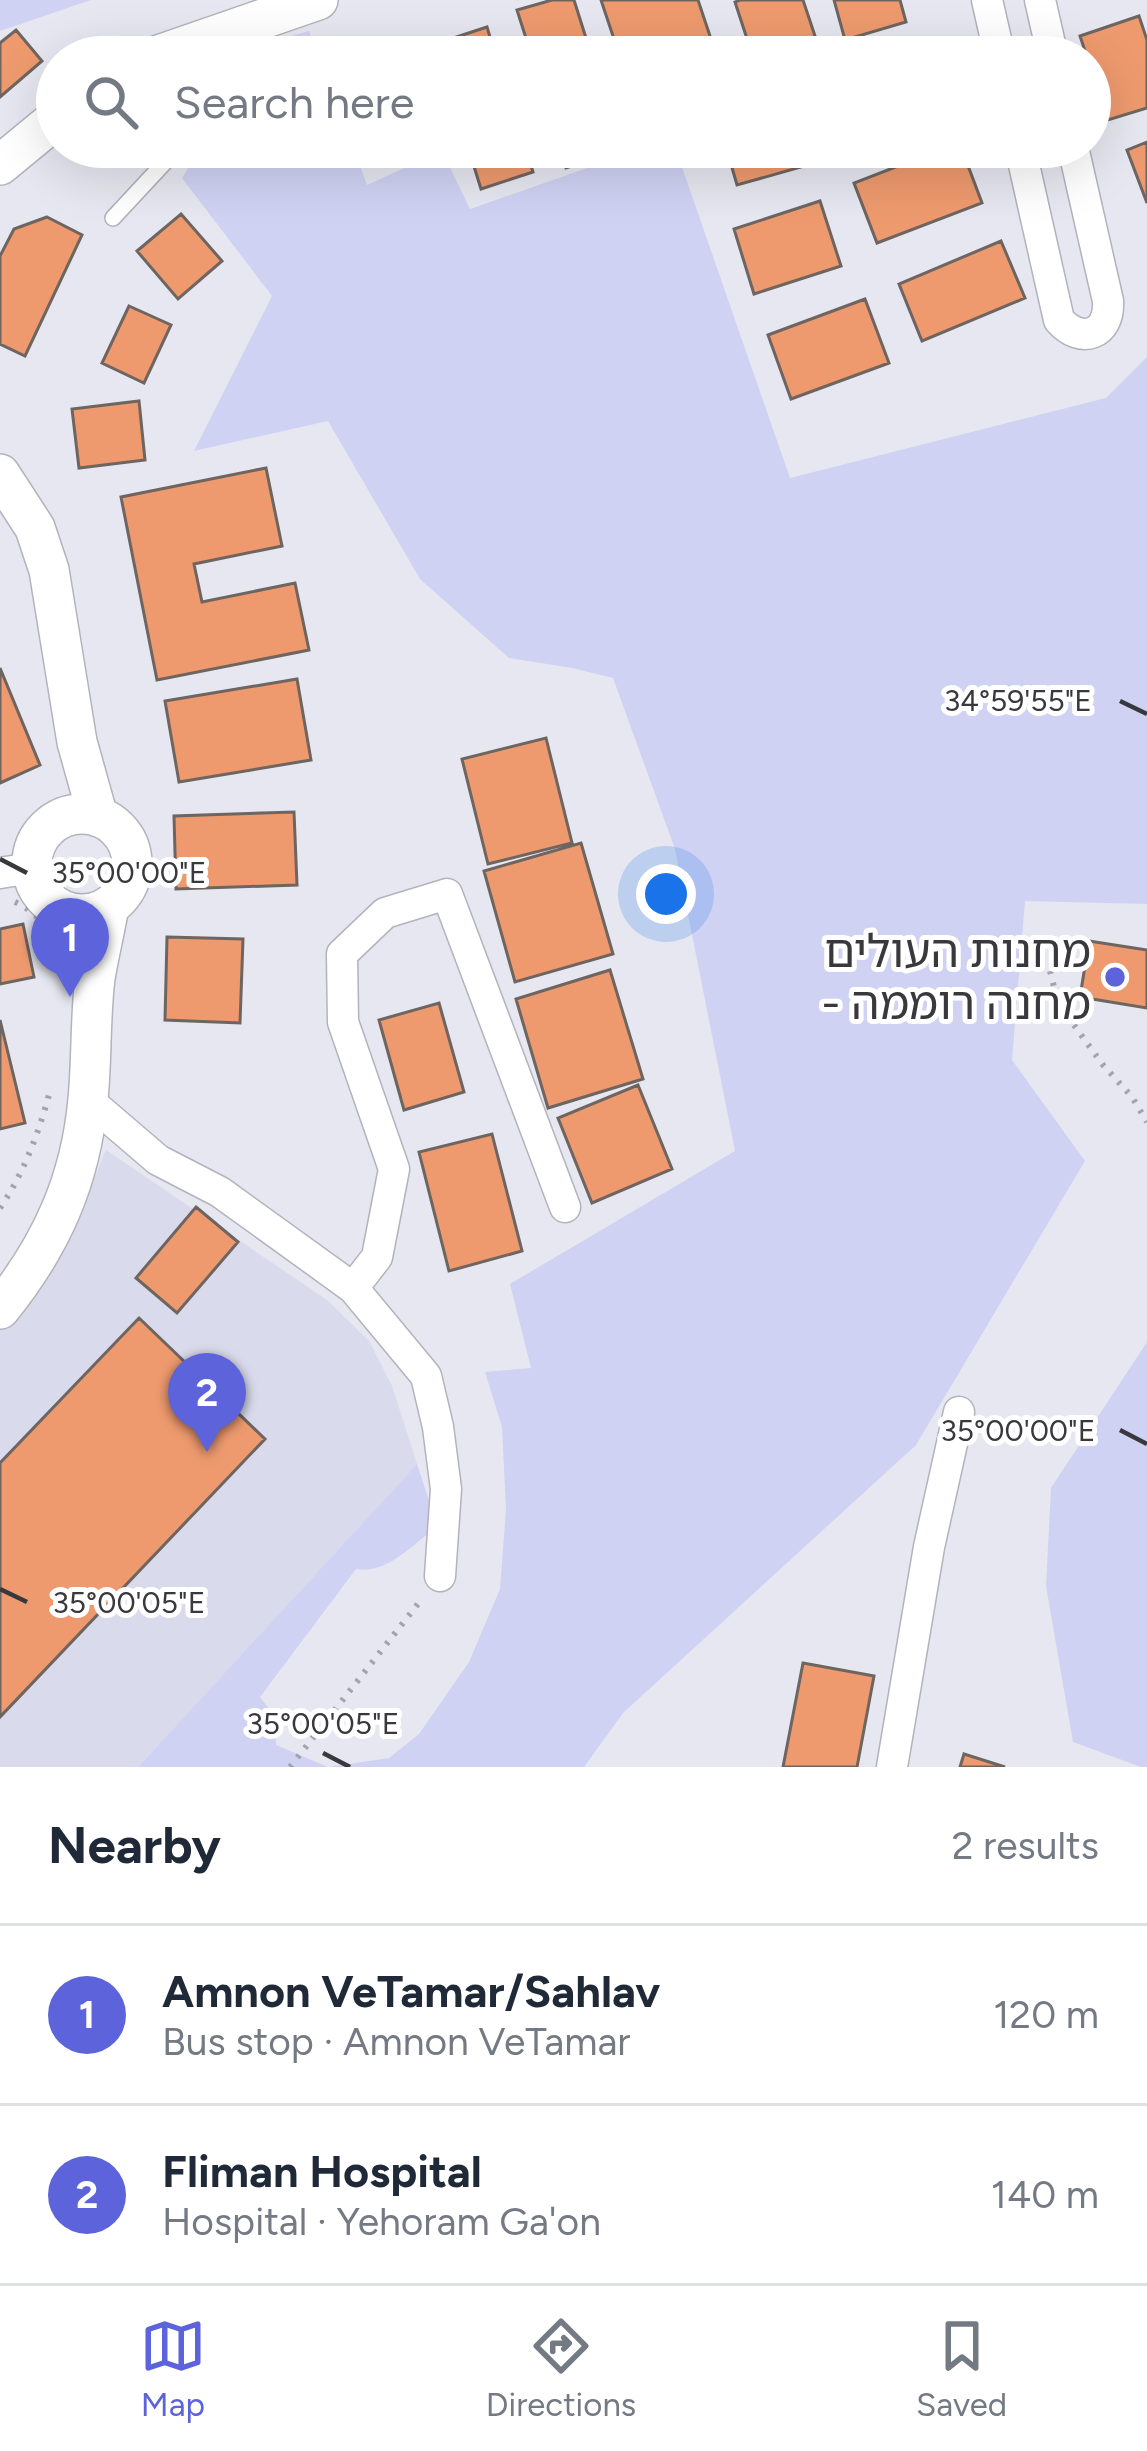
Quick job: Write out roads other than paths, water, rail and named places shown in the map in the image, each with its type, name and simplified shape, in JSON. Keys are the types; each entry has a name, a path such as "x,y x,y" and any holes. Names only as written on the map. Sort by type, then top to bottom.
{"street":[{"path":"233,36 318,0"},
{"path":"987,0 995,36"},
{"path":"1040,0 1048,36"},
{"path":"0,164 36,135"},
{"path":"1025,168 1059,320 1076,334 1087,334 1097,330 1109,312 1078,168"},
{"path":"0,474 35,528 49,570 77,742 98,817"},
{"path":"57,819 84,813 112,824 123,836 132,866 121,895 91,910 53,905 35,883 15,880 40,837 57,819 77,742"},
{"path":"352,1288 377,1257 394,1169 343,1022 342,953 385,913 447,894 565,1208"},
{"path":"0,1309 50,1239 82,1143 88,1100 79,978 91,910"},
{"path":"88,1100 158,1160 220,1192 352,1288 426,1376 446,1489 440,1576"},
{"path":"892,1767 928,1547 959,1412"}],"lane":[{"path":"113,218 159,168"}],"place":[{"name":"מחנות העולים - מחנה רוממה","path":"1115,977"},
{"name":"Amnon VeTamar/Sahlav","path":"70,997"},
{"name":"Fliman Hospital","path":"207,1452"}]}
